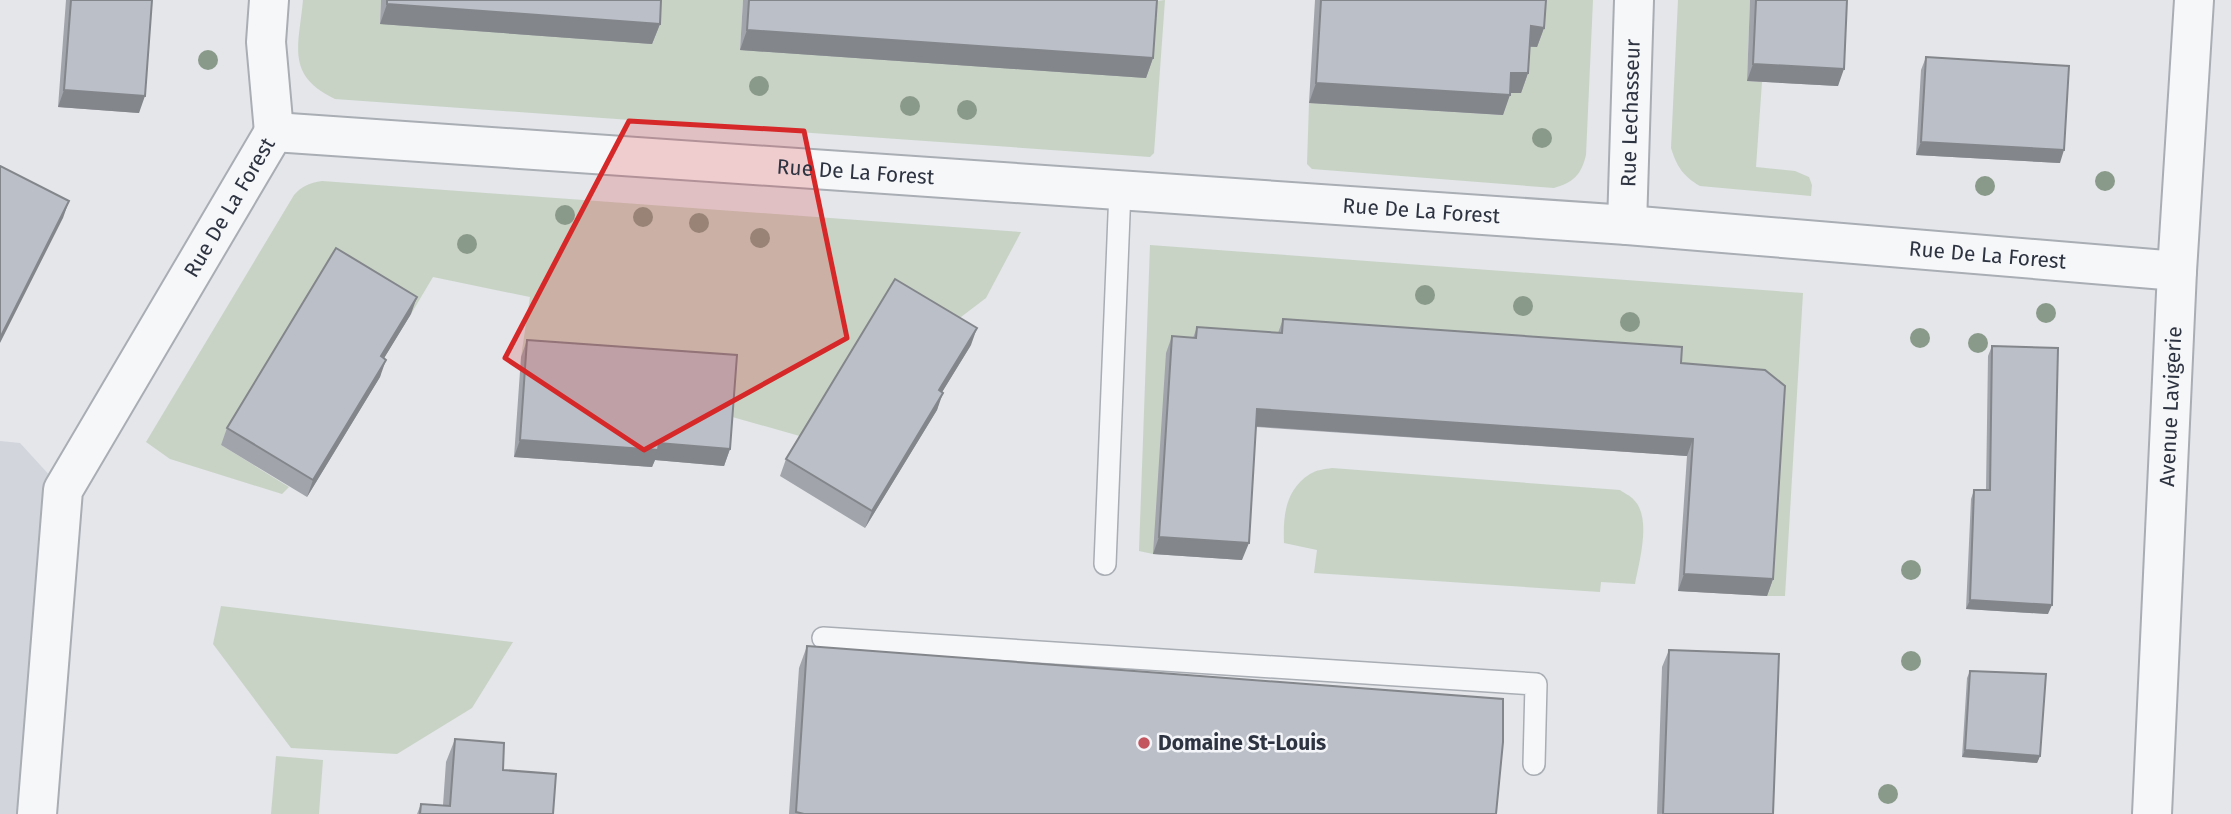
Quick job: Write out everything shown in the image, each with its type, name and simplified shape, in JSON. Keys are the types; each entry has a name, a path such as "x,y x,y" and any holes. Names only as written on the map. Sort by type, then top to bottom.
{"street":[{"path":"269,0 266,42 274,132"},
{"name":"Rue Lechasseur","path":"1627,225 1634,0"},
{"name":"Avenue Lavigerie","path":"2152,814 2176,271 2194,0"},
{"name":"Rue De La Forest","path":"37,814 63,490 274,132 1627,225 2176,271"}],"lane":[{"path":"1105,564 1120,190"},
{"path":"823,638 1536,684 1534,764"}],"highlighted area":[{"path":"629,121 804,131 847,338 644,450 505,358"}],"shaded area":[{"path":"0,441 20,443 63,490 37,814 0,814"}],"green space":[{"path":"303,0 381,0 380,24 656,0 743,0 740,50 1165,0 1154,153 1150,157 335,99 308,80 302,69 298,45"},
{"path":"1540,0 1593,0 1586,155 1582,168 1572,180 1554,188 1312,169 1307,164 1309,103 1503,115"},
{"path":"1678,0 1750,0 1747,81 1762,82 1756,167 1795,171 1809,177 1812,185 1811,196 1700,186 1681,170 1671,148"},
{"path":"322,181 1021,232 986,298 803,437 521,357 530,297 433,277 411,314 330,265 221,445 289,487 282,494 170,459 146,442 294,195 306,185"},
{"path":"1150,245 1803,293 1785,596 1767,596 1779,403 1278,336 1153,554 1139,551"},
{"path":"1332,468 1620,490 1634,500 1642,518 1643,540 1635,584 1601,582 1600,592 1314,573 1317,550 1284,543 1285,514 1295,488 1302,480 1315,472"},
{"path":"221,606 513,642 472,708 397,754 291,748 213,644"},
{"path":"276,756 323,760 319,814 271,814"}],"building":[{"path":"71,0 152,0 145,96 64,90"},
{"path":"387,0 661,0 660,24 387,4"},
{"path":"749,0 1157,0 1153,58 747,30"},
{"path":"1321,0 1546,0 1544,28 1531,26 1528,73 1511,73 1510,95 1316,83"},
{"path":"1756,0 1847,0 1844,69 1753,64"},
{"path":"1926,57 2069,66 2064,150 1921,142"},
{"path":"0,166 69,201 0,338"},
{"path":"336,248 417,297 381,356 386,360 313,480 227,428"},
{"path":"895,279 977,328 939,390 943,393 872,511 786,459"},
{"path":"1283,319 1682,347 1681,363 1765,370 1785,386 1773,579 1684,574 1693,439 1257,409 1249,543 1159,537 1172,336 1196,338 1197,327 1282,333"},
{"path":"527,340 737,355 730,449 659,443 658,450 520,440"},
{"path":"1992,346 2058,348 2052,605 1970,600 1974,490 1990,490"},
{"name":"Domaine St-Louis","path":"807,646 1503,699 1503,742 1496,814 804,814 796,812"},
{"path":"1669,650 1779,654 1773,814 1663,814"},
{"path":"1970,671 2046,674 2040,756 1965,750"},
{"path":"455,739 504,743 503,770 556,774 553,814 420,814 421,804 450,806"}],"place":[{"name":"Domaine St-Louis","path":"1144,743"}]}
